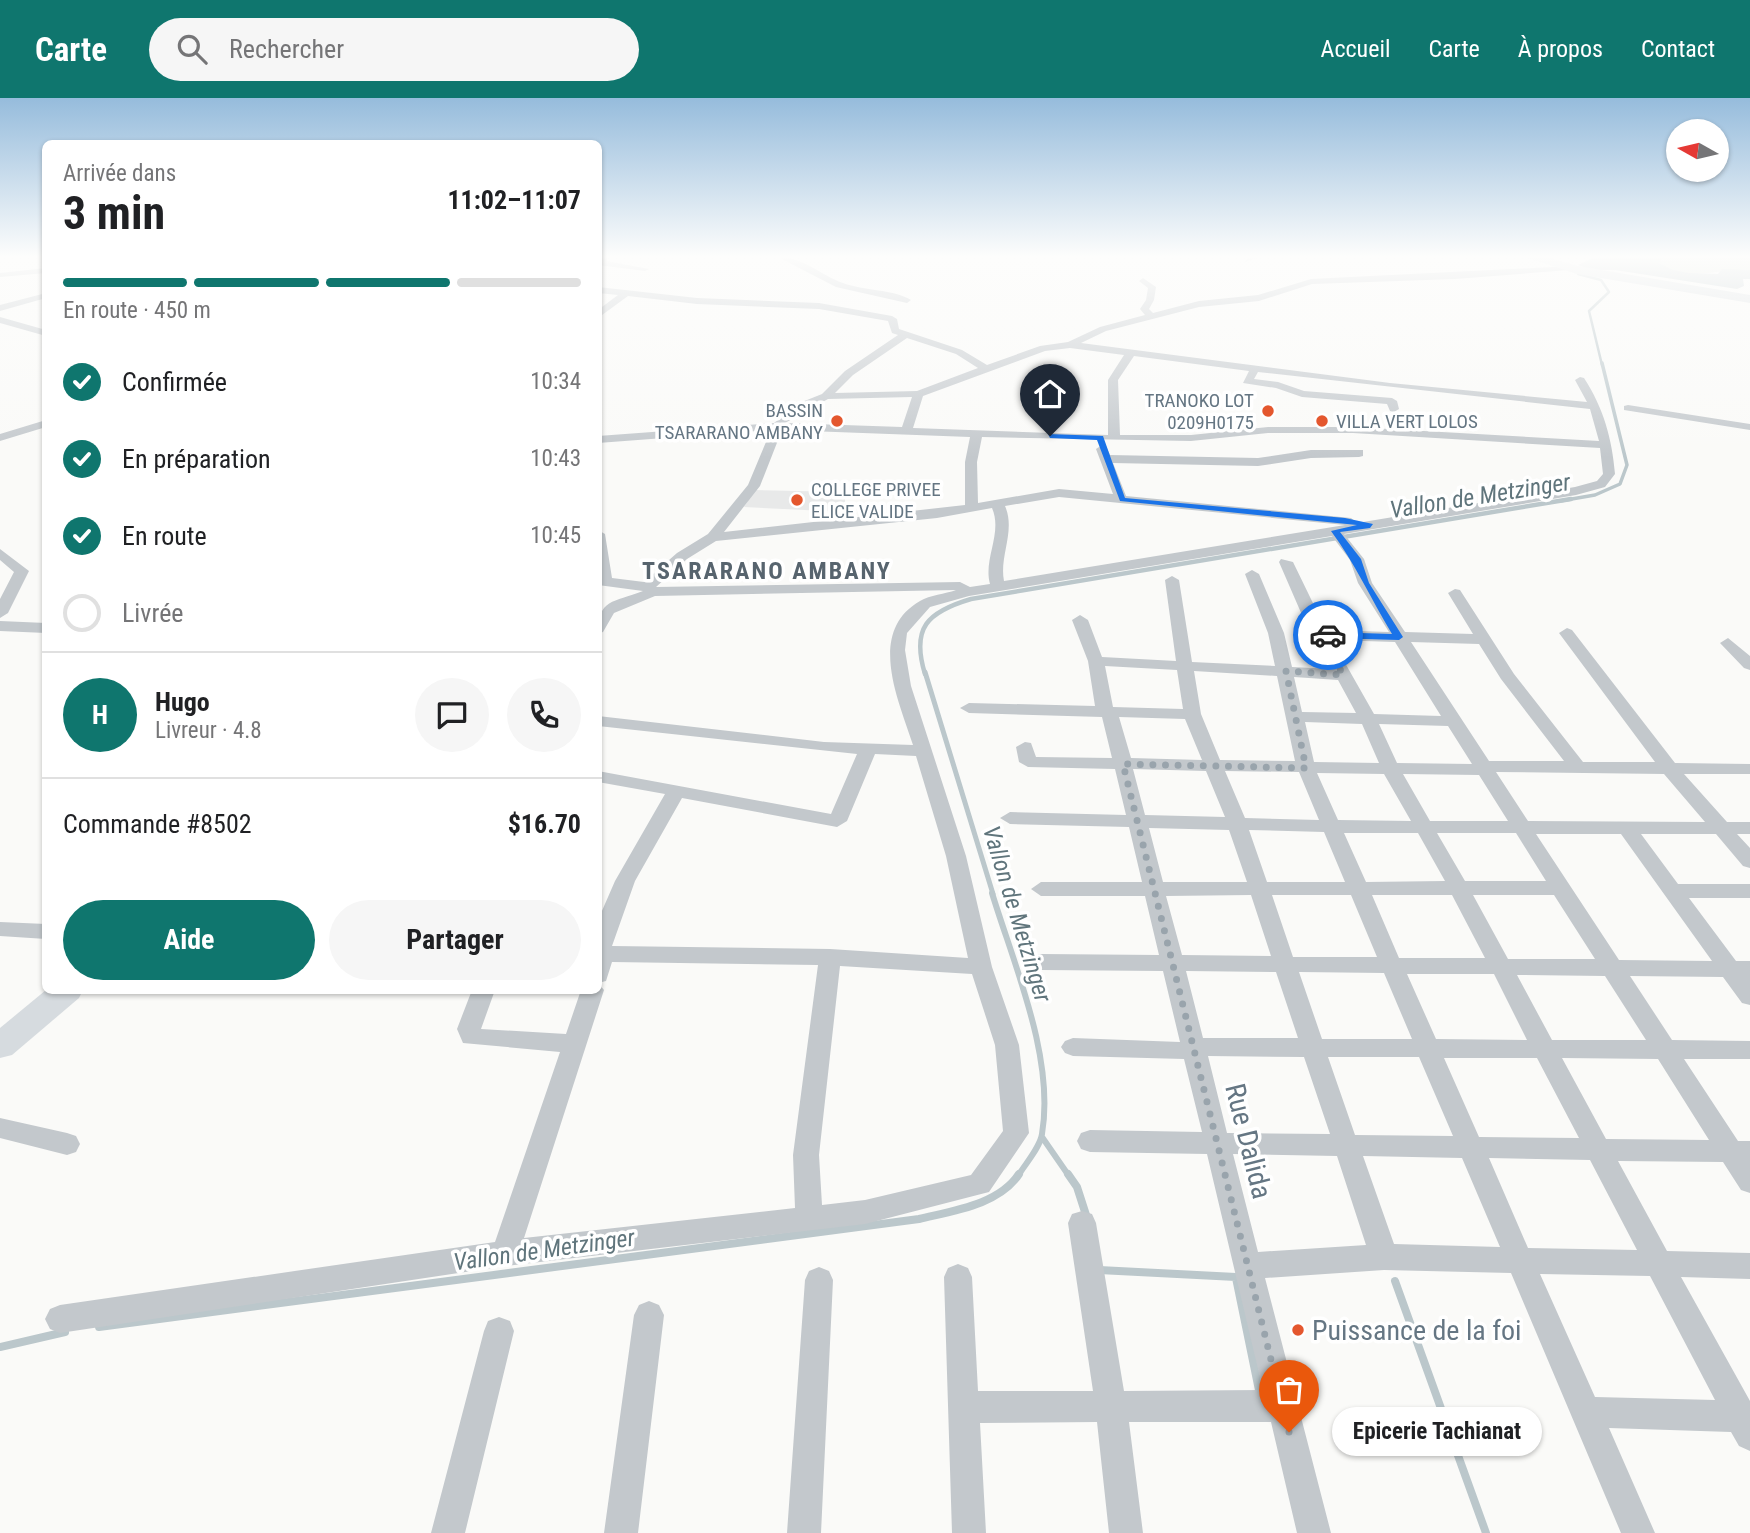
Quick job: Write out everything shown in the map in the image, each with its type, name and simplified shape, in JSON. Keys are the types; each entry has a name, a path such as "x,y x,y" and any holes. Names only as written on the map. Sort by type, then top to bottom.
{"street":[{"path":"14,324 42,332"},
{"path":"893,324 895,331 959,352 985,368"},
{"path":"1070,345 1103,329 1123,324"},
{"path":"826,396 849,373 905,335"},
{"path":"602,621 608,610 650,589 682,556 713,537 754,486 769,454 776,426 806,404 826,396 918,394 1043,348 1070,345 1134,351 1390,386 1594,406"},
{"path":"1114,436 1110,386 1124,360 1134,351"},
{"path":"1256,368 1247,382 1278,385 1302,394 1336,394 1358,398"},
{"path":"60,1319 505,1253 865,1212 980,1184 1016,1133 1007,1045 981,967 956,856 903,686 897,650 899,633 908,620 925,604 967,592 1341,539 1370,526 1576,491 1601,484 1609,474 1608,445 1591,395 1580,380"},
{"path":"907,430 918,394"},
{"path":"1336,394 1343,414 1353,430"},
{"path":"1628,408 1750,427"},
{"path":"0,438 42,423"},
{"path":"602,440 776,426 1100,438 1191,438 1268,430 1353,430 1608,445"},
{"path":"972,509 971,463 976,433"},
{"path":"1100,438 1119,497"},
{"path":"1107,458 1258,462 1311,454 1359,453"},
{"path":"713,537 972,509 1059,493 1345,520 1370,526"},
{"path":"997,504 1002,511 996,581 999,588"},
{"path":"1341,539 1357,559 1365,583 1452,721 1663,1049 1740,1152 1750,1182"},
{"path":"0,553 22,571 0,613"},
{"path":"1286,562 1368,719 1391,770 1460,890 1746,1423"},
{"path":"1252,574 1276,633 1306,768 1329,826 1394,965 1426,1049 1638,1533"},
{"path":"1172,580 1180,616 1183,665 1192,714 1210,764 1237,823 1256,887 1384,1257"},
{"path":"602,581 650,589 960,586 967,592"},
{"path":"1455,593 1481,639 1578,766"},
{"name":"Rue Dalida","path":"1080,620 1097,661 1104,707 1109,712 1123,764 1314,1533"},
{"path":"0,626 42,628"},
{"path":"1567,633 1606,688 1750,861"},
{"path":"1322,635 1481,639"},
{"path":"1728,642 1750,665"},
{"path":"1097,661 1343,675"},
{"path":"969,708 1192,714"},
{"path":"1295,717 1452,721"},
{"path":"602,721 824,747 925,751"},
{"path":"1026,747 1028,762 1391,770 1578,766 1750,769"},
{"path":"602,777 837,821 857,780 868,749"},
{"path":"602,938 625,881 676,792"},
{"path":"1010,818 1329,826 1750,828"},
{"path":"1625,826 1671,891 1740,969 1750,997"},
{"path":"1041,889 1561,888"},
{"path":"1671,891 1750,891"},
{"path":"0,929 42,932"},
{"path":"602,961 830,957 981,967"},
{"path":"809,1218 806,1155 830,957"},
{"path":"1041,962 1740,969"},
{"path":"0,1046 63,994"},
{"path":"482,994 469,1029 471,1037 573,1044"},
{"path":"505,1253 592,994"},
{"path":"1073,1048 1181,1051 1193,1047 1750,1050"},
{"path":"0,1128 67,1144"},
{"path":"1090,1142 1740,1152"},
{"path":"1082,1223 1111,1407 1126,1533"},
{"path":"1248,1266 1384,1257 1750,1266"},
{"path":"958,1277 969,1533"},
{"path":"804,1533 819,1280"},
{"path":"621,1533 649,1315"},
{"path":"447,1533 499,1331"},
{"path":"963,1408 1283,1406"},
{"path":"1586,1412 1746,1423"}],"shaded area":[{"name":"COLLEGE PRIVEE ELICE VALIDE","path":"755,490 845,492 845,512 744,507"}],"waterway":[{"name":"Vallon de Metzinger","path":"1592,324 1602,365"},
{"name":"Vallon de Metzinger","path":"1560,501 1595,495 1620,484 1627,465 1602,363"},
{"name":"Vallon de Metzinger","path":"925,674 920,645 926,624 943,610 971,599 1571,499"},
{"name":"Vallon de Metzinger","path":"925,672 993,894"},
{"name":"Vallon de Metzinger","path":"992,893 1030,1012 1043,1074 1041,1139 1018,1176"},
{"path":"1042,1137 1069,1176"},
{"name":"Vallon de Metzinger","path":"99,1327 919,1219 987,1200 1010,1185 1019,1174"},
{"path":"1068,1174 1077,1187 1087,1218"},
{"path":"1099,1270 1236,1277 1240,1282"},
{"path":"1236,1278 1260,1395"},
{"path":"1395,1281 1486,1533"},
{"name":"Vallon de Metzinger","path":"0,1347 65,1332"}],"way so far":[{"path":"1289,1432 1123,764 1306,768 1286,671 1343,675 1322,635 1328,635"}],"place":[{"name":"TRANOKO LOT 0209H0175","path":"1268,411"},
{"name":"BASSIN TSARARANO AMBANY","path":"837,421"},
{"name":"VILLA VERT LOLOS","path":"1322,421"},
{"name":"COLLEGE PRIVEE ELICE VALIDE","path":"797,500"},
{"name":"Puissance de la foi","path":"1298,1330"},
{"name":"Epicerie Tachianat","path":"1289,1432"}],"district":[{"name":"TSARARANO AMBANY","path":"767,571"}],"route":[{"path":"1050,436 1100,438 1101,448 1122,500 1345,520 1370,526 1335,531 1357,559 1365,583 1399,637 1328,635"}]}
